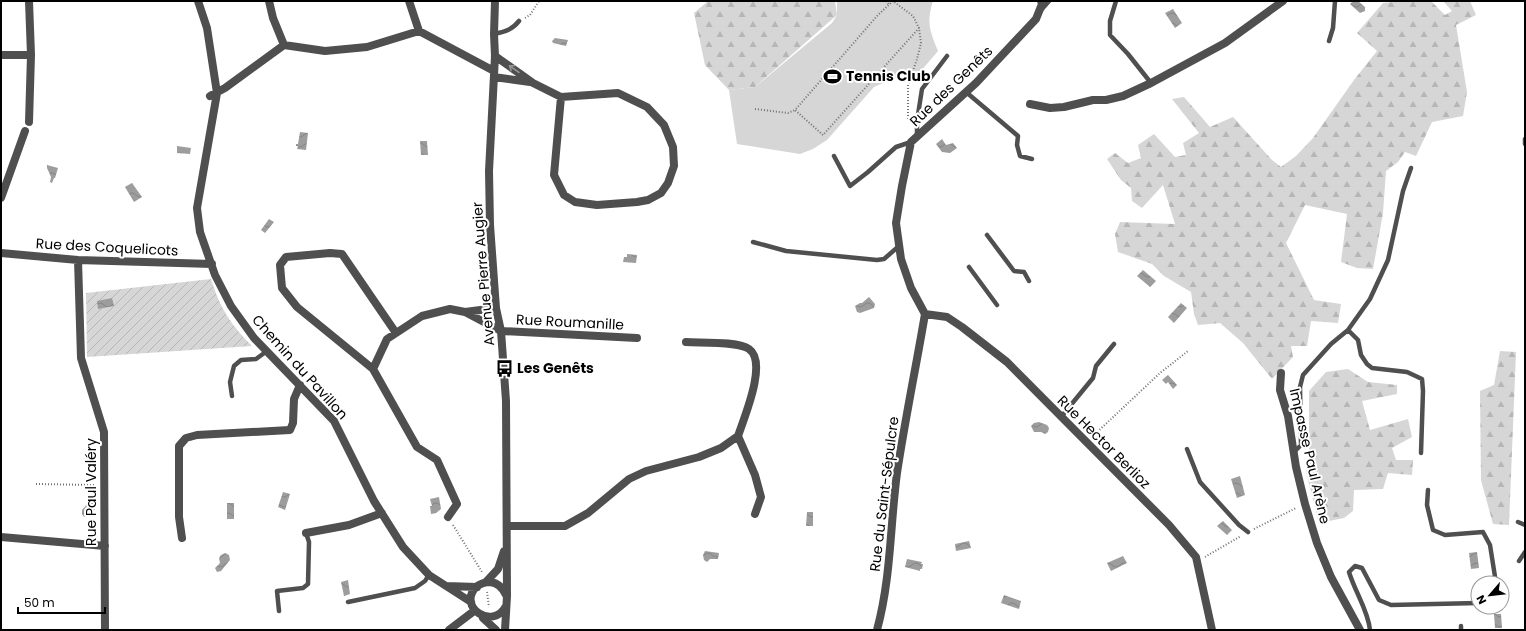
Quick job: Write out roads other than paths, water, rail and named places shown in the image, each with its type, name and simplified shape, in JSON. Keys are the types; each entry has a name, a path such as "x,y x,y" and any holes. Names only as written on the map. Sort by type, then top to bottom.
{"street":[{"path":"29,1 31,55 29,122"},
{"name":"Chemin du Pavillon","path":"198,1 207,28 213,95 197,208 200,232 215,275 231,306 254,338 334,421 374,501 403,547 429,575 471,602"},
{"path":"269,1 273,18 284,45"},
{"path":"409,1 419,31 494,74 533,83"},
{"name":"Avenue Pierre Augier","path":"495,1 495,56 489,171 490,225 496,308 501,331 506,401 506,545"},
{"name":"Rue des Genêts","path":"925,314 911,288 901,259 896,223 902,186 914,139 966,92 1036,19 1042,4 1041,1"},
{"path":"1030,104 1050,108 1064,107 1093,100 1106,100 1123,96 1151,83 1225,43 1283,1"},
{"path":"213,95 284,45 332,51 367,47 419,31"},
{"path":"1,55 31,55"},
{"path":"495,56 533,83 561,97 618,93 647,107 664,126 673,147 674,166 668,183 661,193 648,200 597,205 575,202 564,195 554,175 561,97"},
{"path":"1,198 25,131"},
{"name":"Rue des Coquelicots","path":"1,253 78,260 212,264"},
{"path":"396,333 342,254 330,253 286,257 280,265 282,288 297,307 374,369 417,447 437,460 456,504 448,517"},
{"name":"Rue Paul Valéry","path":"78,260 81,358 104,432 105,630"},
{"path":"465,312 496,308"},
{"path":"374,369 387,340 422,316 450,309 465,312 501,331"},
{"name":"Rue Hector Berlioz","path":"925,314 947,317 1007,362 1168,525 1196,557 1212,630"},
{"name":"Rue du Saint-Sépulcre","path":"877,630 882,612 891,549 897,474 925,314"},
{"name":"Rue Roumanille","path":"501,331 637,338"},
{"path":"507,526 565,526 588,513 629,479 646,471 699,457 720,448 738,436 756,376 756,359 750,349 739,345 686,342"},
{"name":"Impasse Paul Arène","path":"1281,373 1280,390 1288,416 1305,504 1317,543 1331,577 1360,630"},
{"path":"182,538 179,517 179,446 186,438 197,434 290,430 293,423 294,399 300,385"},
{"path":"738,436 755,475 761,497 755,514"},
{"path":"306,533 349,525 382,513"},
{"path":"1,536 105,546"},
{"path":"496,630 486,618 474,611 471,596 477,587 486,582 498,569 506,545"},
{"path":"505,630 507,596 506,545"},
{"path":"486,582 499,585 507,596"},
{"path":"444,586 477,587"},
{"path":"486,618 500,614 506,605"},
{"path":"449,630 474,611"}],"lane":[{"path":"1039,11 1049,1"},
{"path":"1116,1 1110,21 1110,35 1128,54 1151,83"},
{"path":"1329,41 1333,28 1335,1"},
{"path":"494,34 504,32 519,21"},
{"path":"834,156 850,186 896,147 914,139 922,89 947,56"},
{"path":"966,92 1018,136 1016,145 1020,156 1032,159"},
{"path":"1525,139 1525,144"},
{"path":"1294,452 1301,445 1300,387 1302,376 1331,344 1348,330 1370,299 1388,260 1403,191 1411,168"},
{"path":"987,235 1014,271 1024,272 1029,281"},
{"path":"753,242 786,251 877,260 884,259 899,246"},
{"path":"969,267 997,305"},
{"path":"1348,330 1358,340 1361,355 1367,364 1372,368 1407,372 1422,379 1421,454"},
{"path":"1061,417 1093,378 1096,366 1114,344"},
{"path":"232,396 230,382 234,366 241,360 256,359 267,351"},
{"path":"1187,449 1200,482 1239,525 1248,532"},
{"path":"1428,490 1427,505 1433,530 1445,535 1484,532 1490,545 1495,575"},
{"path":"1518,522 1525,525"},
{"path":"280,611 277,591 303,588 308,584 309,542 306,533"},
{"path":"1519,562 1525,552"},
{"path":"1370,630 1369,619 1348,572 1355,566 1362,568 1379,600 1391,605 1470,603"},
{"path":"348,602 415,588 429,575"}],"water":[{"path":"1353,1 1358,1 1365,7 1365,11 1360,13 1350,4"},
{"path":"1173,9 1182,23 1175,28 1165,13"},
{"path":"555,38 568,40 566,46 553,43 552,41"},
{"path":"300,132 308,133 306,150 297,149 298,146 296,146 296,144 298,144"},
{"path":"942,139 946,145 953,143 957,148 950,153 942,152 936,144"},
{"path":"420,141 427,141 428,155 421,155"},
{"path":"177,146 191,148 190,154 177,153"},
{"path":"47,165 58,168 52,183 50,182 51,177"},
{"path":"132,183 142,197 134,202 125,187"},
{"path":"269,219 274,222 265,233 261,230"},
{"path":"627,254 637,255 636,263 623,262 624,257 627,257"},
{"path":"1143,270 1156,281 1150,287 1137,276"},
{"path":"869,297 875,304 874,308 860,313 857,312 855,306 862,303"},
{"path":"112,298 114,306 98,309 97,301"},
{"path":"1181,303 1187,308 1174,323 1168,317"},
{"path":"1168,375 1177,385 1173,389 1168,382 1166,384 1162,380"},
{"path":"1039,422 1047,425 1049,428 1048,432 1045,434 1041,432 1034,432 1031,426 1034,423"},
{"path":"1240,476 1245,495 1237,498 1231,479"},
{"path":"283,492 290,494 285,510 278,507"},
{"path":"439,497 441,509 436,513 431,514 430,506 432,506 430,499"},
{"path":"89,502 93,503 95,509 87,517 84,517 82,510"},
{"path":"227,503 234,503 234,519 227,519"},
{"path":"807,512 813,512 813,526 806,526"},
{"path":"1223,521 1232,530 1227,535 1217,526"},
{"path":"969,541 971,548 956,551 955,544"},
{"path":"705,551 719,553 718,559 710,559 707,562 704,560 703,555"},
{"path":"1477,552 1479,568 1471,569 1469,553"},
{"path":"225,553 229,555 230,560 221,571 217,572 215,568 220,563 219,558"},
{"path":"1123,556 1127,563 1111,571 1107,563"},
{"path":"907,559 922,562 922,569 920,569 920,571 905,567"},
{"path":"348,580 350,594 344,596 341,582"},
{"path":"1004,595 1021,601 1019,609 1001,603"},
{"path":"1494,615 1501,615 1502,628 1495,628"}],"place":[{"name":"Tennis Club","path":"833,76"},
{"name":"Les Genêts","path":"504,368"}]}
